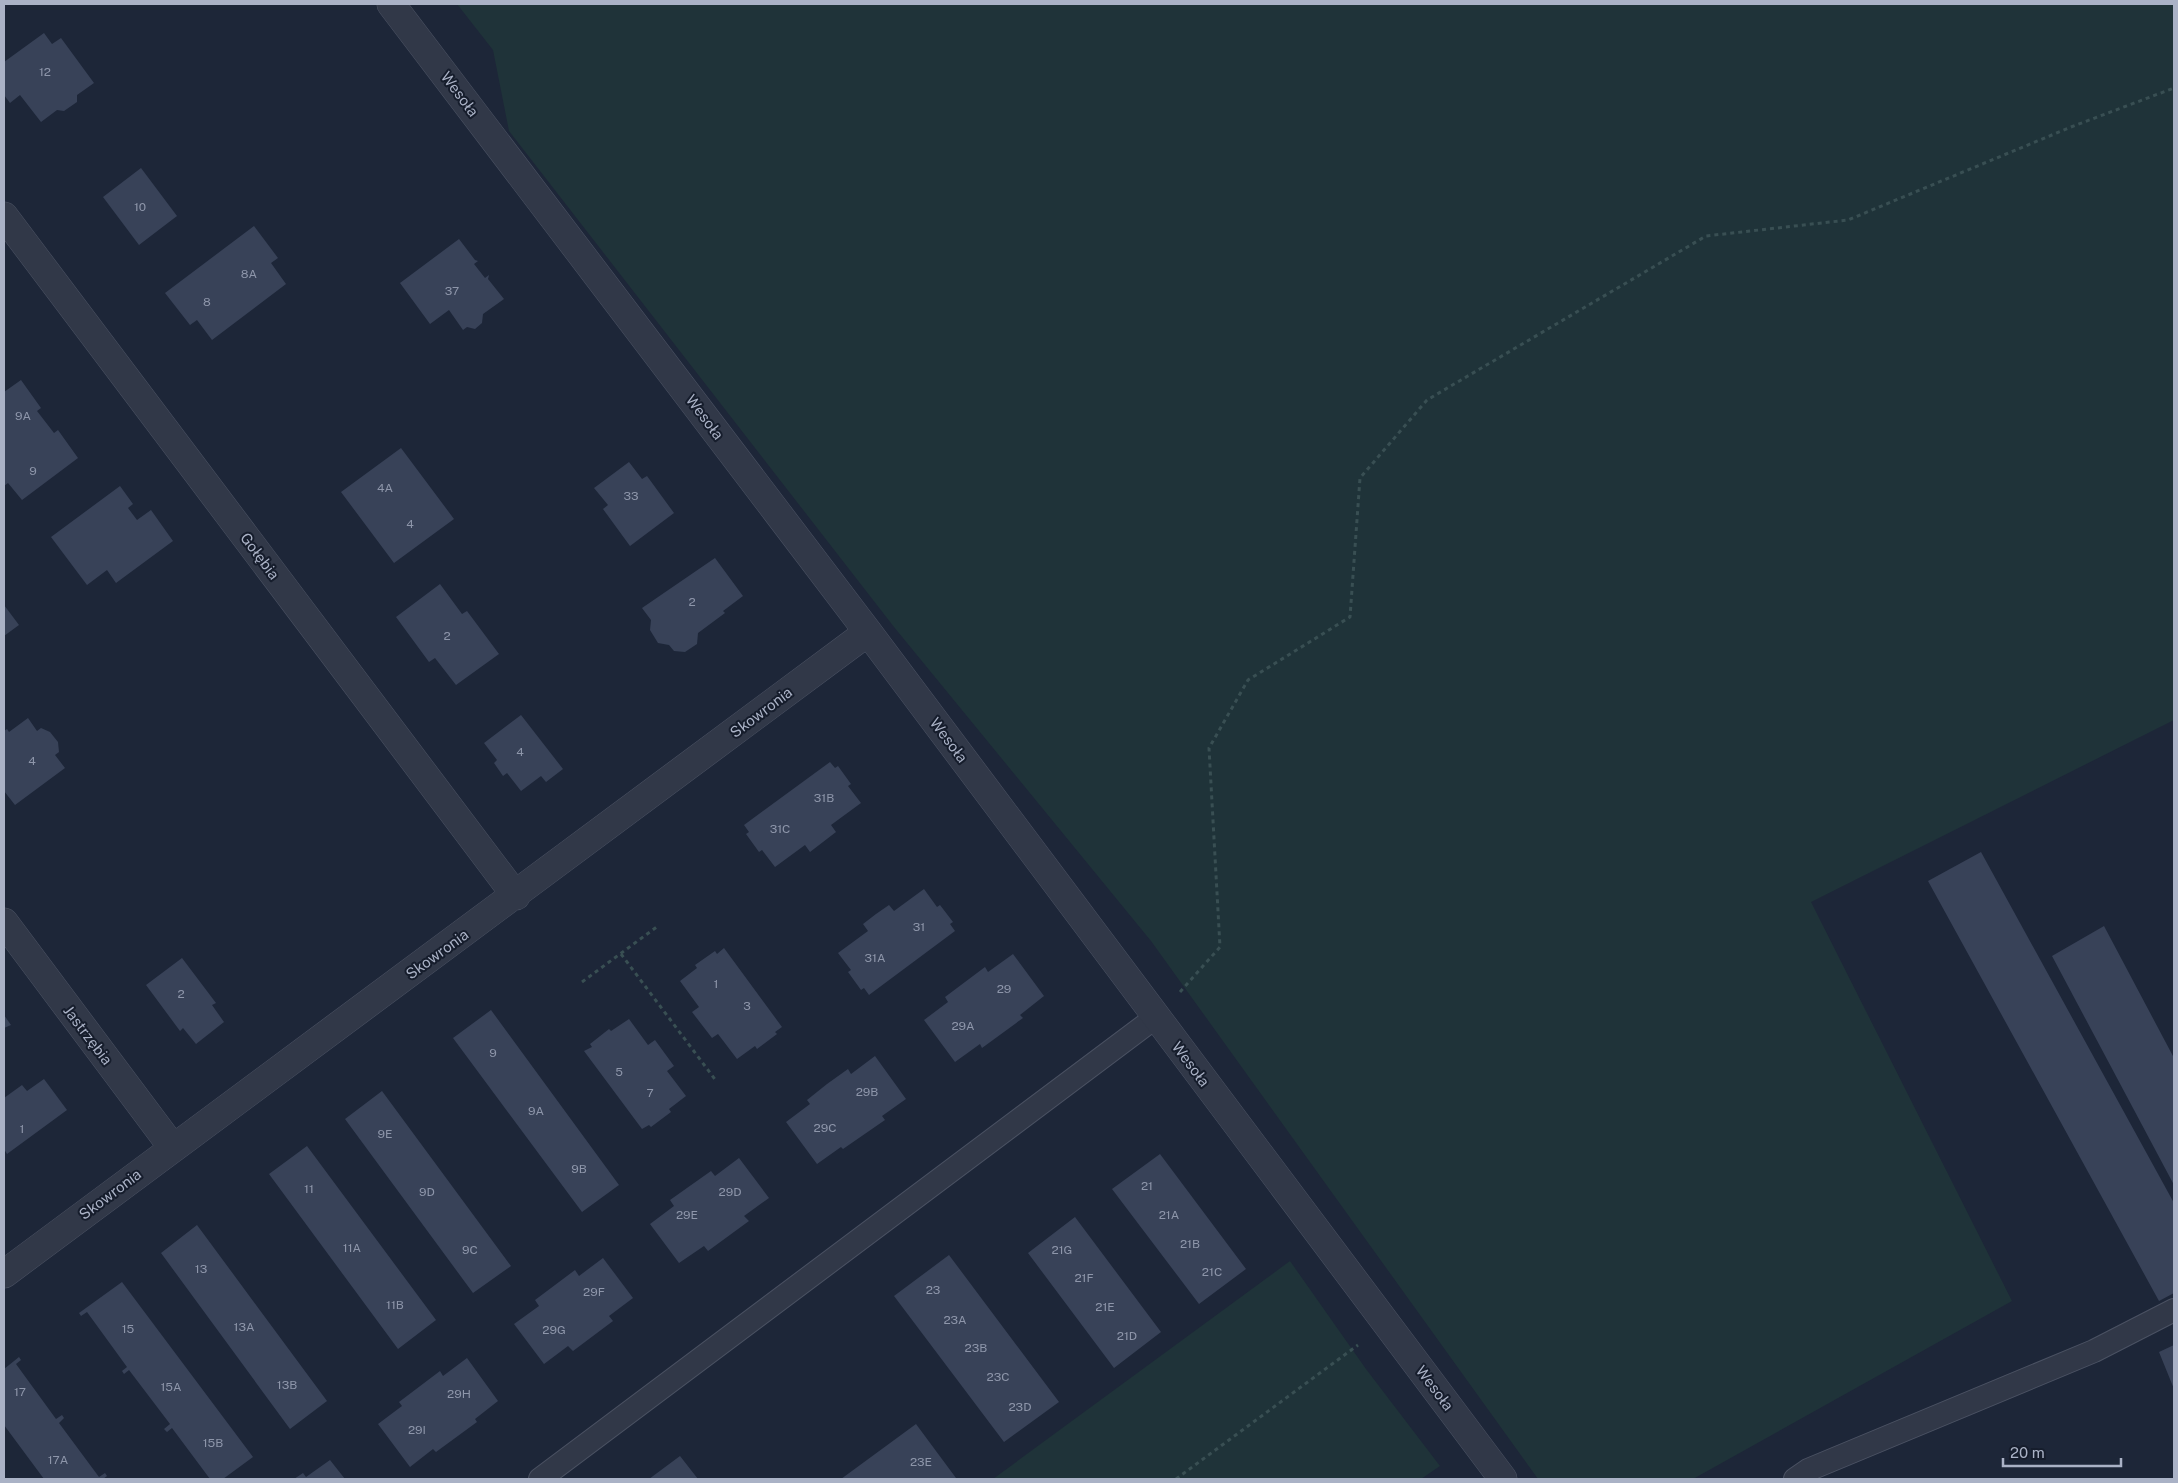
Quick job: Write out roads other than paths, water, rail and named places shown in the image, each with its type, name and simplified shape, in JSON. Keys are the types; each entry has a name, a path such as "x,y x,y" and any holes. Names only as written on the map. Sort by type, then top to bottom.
{"street":[{"name":"Wesoła","path":"392,4 868,632 1503,1479"},
{"name":"Gołębia","path":"4,216 516,896"},
{"name":"Skowronia","path":"4,1274 516,896 868,632"},
{"name":"Jastrzębia","path":"4,922 173,1148"}],"lane":[{"path":"540,1479 1156,1017"},
{"path":"1795,1479 1808,1470 2094,1351 2174,1310"}]}
